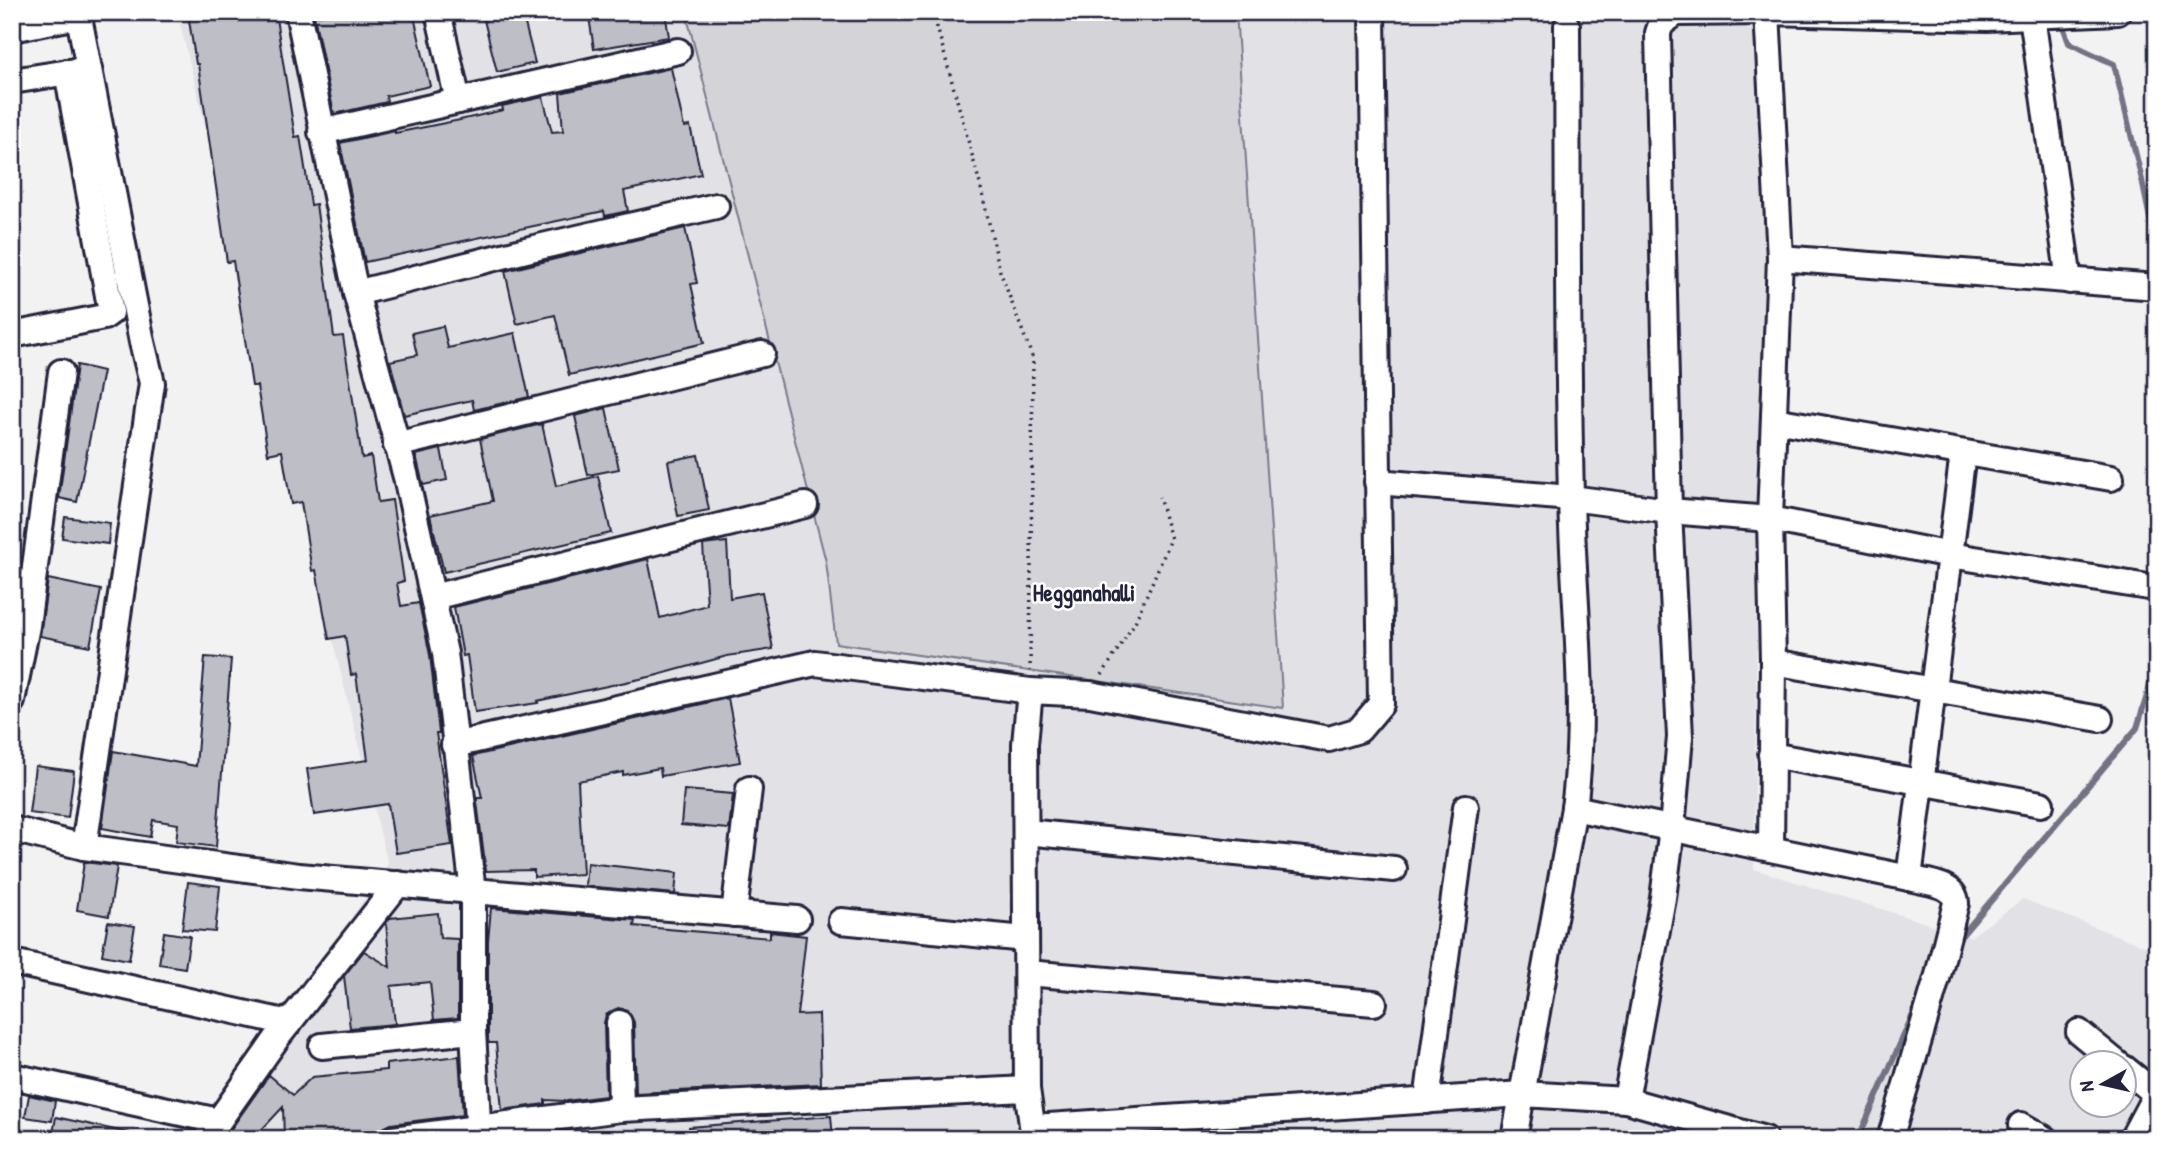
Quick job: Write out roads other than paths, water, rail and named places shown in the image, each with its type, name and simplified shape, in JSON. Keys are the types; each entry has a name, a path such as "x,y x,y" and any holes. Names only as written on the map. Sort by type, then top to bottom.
{"street":[{"path":"298,12 356,293 406,477 445,653 473,892 473,1031 479,1133"},
{"path":"439,12 458,102"},
{"path":"454,745 815,663 1030,691 1090,694 1329,739 1359,730 1381,704 1372,12"},
{"path":"1626,1100 1663,898 1672,828 1680,716 1669,511 1658,33 1661,24 1676,13 1768,12 1987,18 2118,12"},
{"path":"1768,12 1780,258 1770,519 1773,662 1771,849"},
{"path":"12,29 78,14 78,70 111,312 104,317 12,335"},
{"path":"2038,15 2069,281"},
{"path":"1514,1139 1580,764 1581,690 1571,498 1567,26"},
{"path":"321,132 678,51"},
{"path":"12,81 78,70"},
{"path":"78,70 152,383 84,847"},
{"path":"356,293 716,206"},
{"path":"1780,258 2153,287"},
{"path":"396,445 762,354"},
{"path":"12,701 27,626 61,372"},
{"path":"1774,420 2111,478"},
{"path":"1909,878 1963,453"},
{"path":"1377,482 1571,498 1669,511 1770,519 1950,555 2148,587"},
{"path":"432,597 805,505"},
{"path":"1773,662 2100,719"},
{"path":"1030,691 1025,744 1027,1089 1034,1133 1522,1094 1626,1100 1765,1139"},
{"path":"1770,755 2041,804"},
{"path":"734,914 749,789"},
{"path":"1427,1101 1466,807"},
{"path":"1574,808 1909,878 1947,887 1955,894 1956,902 1938,975 1890,1139"},
{"path":"12,829 84,847 299,876 797,919"},
{"path":"1026,832 1394,869"},
{"path":"12,1076 212,1130 289,1023 398,884"},
{"path":"841,921 1026,939"},
{"path":"12,962 289,1023"},
{"path":"1027,973 1374,1003"},
{"path":"619,1023 621,1109"},
{"path":"322,1046 473,1031"},
{"path":"2079,1032 2102,1050"},
{"path":"2132,1139 2156,1093 2138,1079"},
{"path":"393,1139 479,1133 621,1109 1027,1089"},
{"path":"2021,1125 2045,1139"}],"waterway":[{"path":"2061,21 2069,43 2114,64 2157,253"},
{"path":"1957,941 2137,728 2157,663"},
{"path":"1858,1139 1918,1003"}],"district":[{"name":"Hegganahalli","path":"1084,592"}]}
